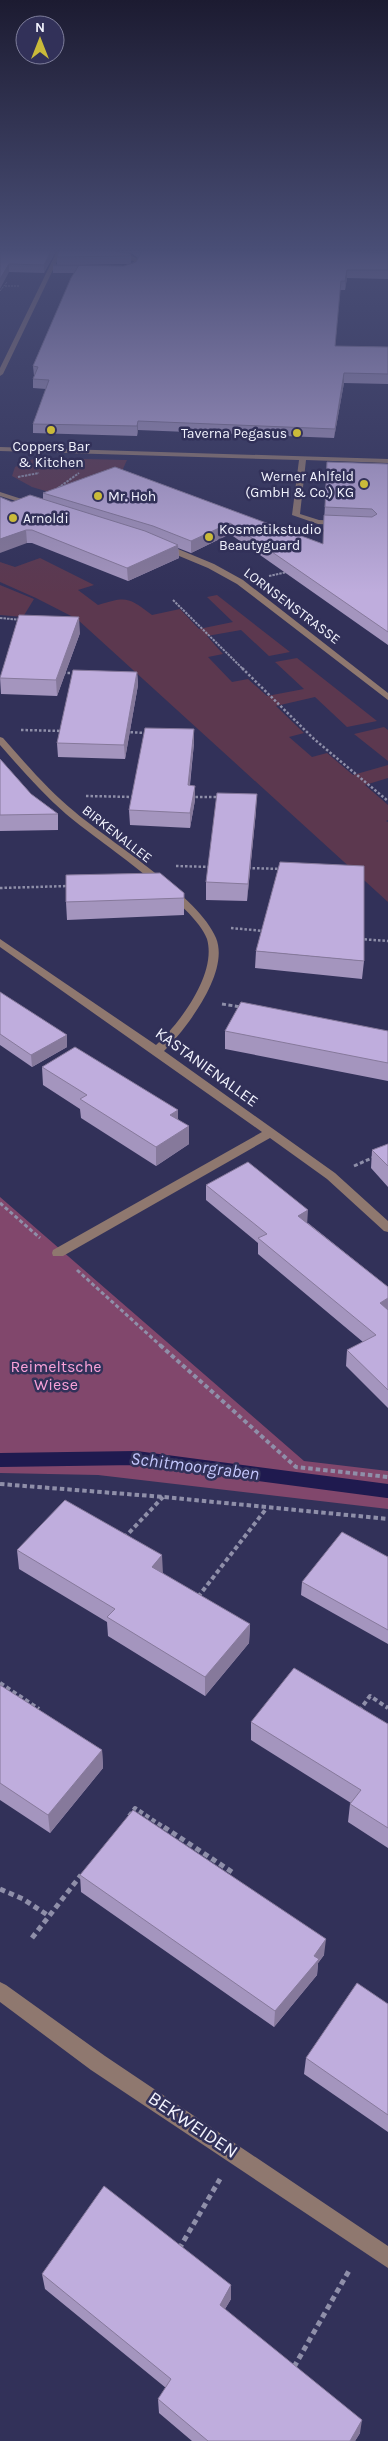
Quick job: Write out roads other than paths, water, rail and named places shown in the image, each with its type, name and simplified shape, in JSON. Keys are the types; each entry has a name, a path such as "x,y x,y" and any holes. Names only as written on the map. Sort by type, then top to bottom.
{"street":[{"path":"0,449 388,461"},
{"path":"303,458 296,515 318,522 345,523"},
{"path":"0,494 42,507"},
{"name":"LORNSENSTRASSE","path":"157,544 211,566 240,582 388,696"},
{"name":"BIRKENALLEE","path":"0,740 72,816 181,900 207,927 214,948 212,960 197,1000 181,1028 157,1051"},
{"name":"KASTANIENALLEE","path":"0,942 157,1051 331,1176 388,1228"},
{"path":"58,1253 269,1133"},
{"name":"BEKWEIDEN","path":"0,1991 98,2063 388,2258"}],"waterway":[{"name":"Schitmoorgraben","path":"0,1460 136,1458 388,1491"}],"place":[{"name":"Coppers Bar & Kitchen","path":"51,430"},
{"name":"Taverna Pegasus","path":"297,433"},
{"name":"Werner Ahlfeld (GmbH & Co.) KG","path":"364,484"},
{"name":"Mr. Hoh","path":"98,496"},
{"name":"Arnoldi","path":"13,518"},
{"name":"Kosmetikstudio Beautyguard","path":"209,537"}],"park label":[{"name":"Reimeltsche Wiese","path":"56,1375"}]}
